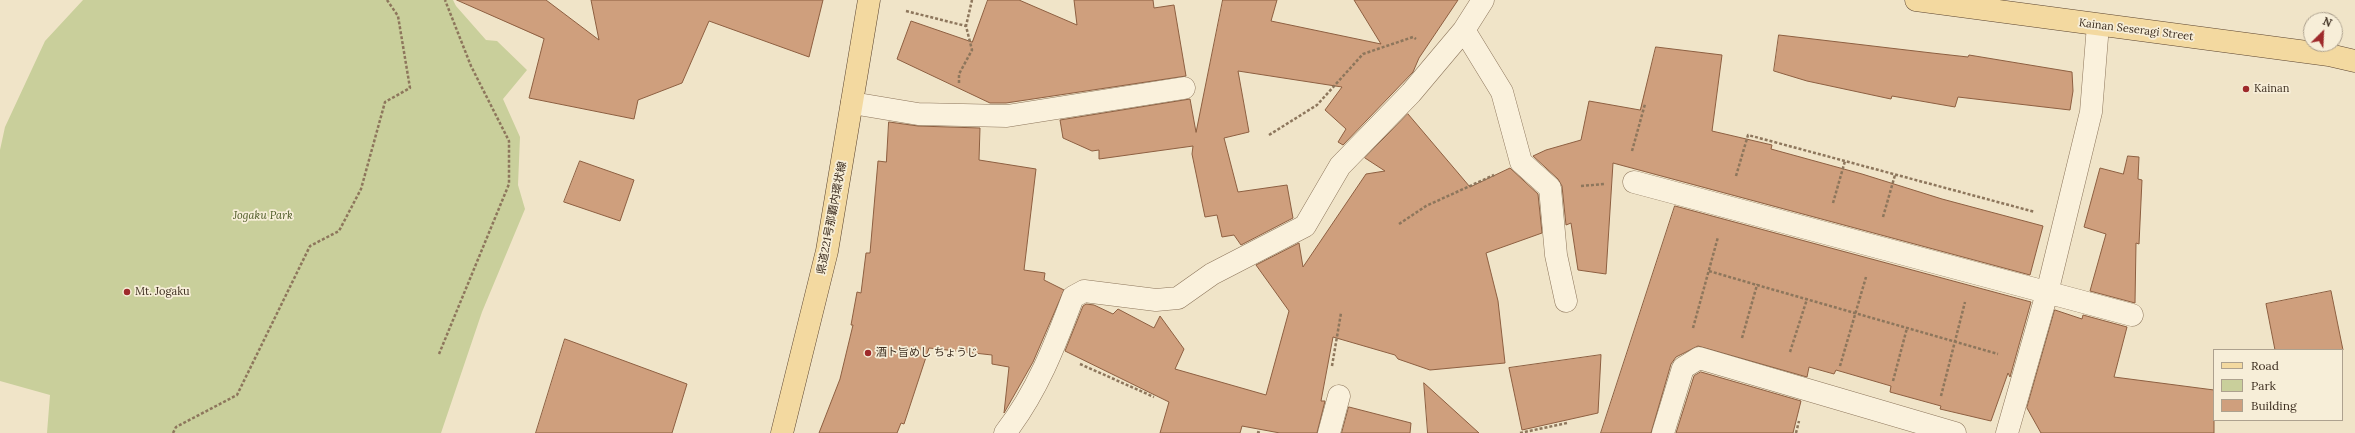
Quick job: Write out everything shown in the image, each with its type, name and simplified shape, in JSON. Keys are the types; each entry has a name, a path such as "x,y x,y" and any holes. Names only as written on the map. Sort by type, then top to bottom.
{"main road":[{"name":"県道221号那覇内環状線","path":"782,433 827,251 869,0"},
{"name":"Kainan Seseragi Street","path":"1916,0 2329,55 2355,61"}],"street":[{"path":"1005,433 1021,413 1052,352 1072,297 1084,291 1156,300 1178,298 1212,274 1305,226 1340,166 1411,93 1464,30 1483,0"},
{"path":"2007,433 2047,292 2091,112 2098,25"},
{"path":"1464,30 1502,92 1521,162 1550,188 1556,255 1566,301"},
{"path":"852,103 918,114 1007,116 1184,88"},
{"path":"1629,182 2132,315"},
{"path":"1663,433 1683,368 1699,358 1884,412 1921,427 1955,433"},
{"path":"1329,433 1339,396"}],"path":[{"path":"173,433 176,427 238,395 310,246 339,230 361,189 385,102 410,88 398,16 387,0"},
{"path":"439,354 509,184 510,141 471,66 445,0"},
{"path":"959,86 959,74 972,50 966,26 972,0"},
{"path":"906,11 966,26"},
{"path":"1269,135 1317,105 1363,54 1413,37 1441,58"},
{"path":"1550,188 1629,182 1644,104"},
{"path":"1825,233 1845,161"},
{"path":"1399,224 1426,206 1521,162"},
{"path":"1831,396 1895,175"},
{"path":"1709,271 2027,362"},
{"path":"1921,427 1972,273"},
{"path":"1733,367 1757,285"},
{"path":"1781,382 1807,299"},
{"path":"1339,396 1328,387 1341,313"},
{"path":"1884,412 1907,328"},
{"path":"1052,352 1154,397"},
{"path":"1520,433 1567,423"},
{"path":"1257,432 1262,433"}],"green space":[{"name":"Jogaku Park","path":"83,0 453,0 456,6 486,40 497,41 527,70 503,99 520,137 518,185 525,209 482,312 441,433 47,433 50,395 0,381 0,150 5,127 45,41"}],"building":[{"path":"457,0 546,0 599,40 591,0 823,0 809,57 709,21 682,83 638,100 634,119 529,98 544,39"},
{"path":"988,0 1019,0 1077,25 1074,0 1153,0 1154,8 1174,5 1186,76 1006,103 990,103 897,59 911,21 972,42"},
{"path":"1223,0 1277,0 1271,21 1381,44 1354,0 1458,0 1419,58 1413,72 1343,145 1338,142 1346,129 1325,110 1342,87 1238,71 1249,132 1224,138 1238,192 1287,185 1293,218 1241,245 1234,235 1222,237 1217,215 1205,217 1192,154 1193,146 1099,159 1099,150 1092,151 1063,138 1060,120 1190,99 1196,132"},
{"path":"1779,35 1968,57 1969,55 2072,72 2073,91 2070,110 1958,97 1955,107 1892,96 1891,99 1807,81 1774,71"},
{"path":"1656,47 1722,55 1712,131 1772,145 1771,149 1862,174 1942,199 2043,226 2030,275 1613,163 1606,274 1578,270 1571,223 1566,225 1562,186 1558,179 1533,156 1546,150 1581,140 1589,101 1640,110"},
{"path":"1408,114 1470,187 1510,168 1538,194 1542,233 1486,253 1498,301 1505,363 1430,370 1398,359 1395,355 1333,337 1321,401 1325,401 1317,433 1280,433 1242,426 1240,433 1160,433 1169,402 1065,351 1083,306 1086,304 1094,305 1113,314 1118,309 1154,328 1160,316 1184,349 1175,369 1266,395 1289,311 1256,265 1299,243 1303,267 1366,174 1385,171 1365,158"},
{"path":"889,122 918,126 980,128 979,160 1036,169 1024,270 1045,273 1044,280 1064,290 1033,362 1004,413 1009,367 992,364 992,355 929,348 904,424 901,423 897,433 819,433 840,379 853,325 851,325 857,292 861,293 866,253 870,253 878,161 886,162"},
{"path":"2128,156 2139,157 2138,179 2142,180 2139,244 2136,243 2135,303 2090,291 2106,234 2084,227 2100,168 2123,174"},
{"path":"580,161 634,180 620,221 564,202"},
{"path":"1675,206 2031,302 2010,377 2008,373 1991,421 1940,409 1941,406 1890,392 1891,386 1836,370 1834,374 1809,367 1807,377 1698,346 1676,357 1671,364 1651,433 1601,433"},
{"path":"2331,291 2343,349 2275,349 2266,304"},
{"path":"2055,310 2082,319 2083,315 2127,327 2114,377 2213,390 2214,433 2041,433 2027,408"},
{"path":"565,339 687,384 672,433 536,433"},
{"path":"1601,355 1598,413 1522,430 1509,368"},
{"path":"1701,372 1801,401 1793,433 1676,433 1694,376"},
{"path":"1424,383 1479,433 1428,433"},
{"path":"1349,407 1411,423 1410,433 1342,433"}],"place":[{"name":"Kainan","path":"2246,89"},
{"name":"Mt. Jogaku","path":"127,292"},
{"name":"酒ト旨めし ちょうじ","path":"868,353"}]}
